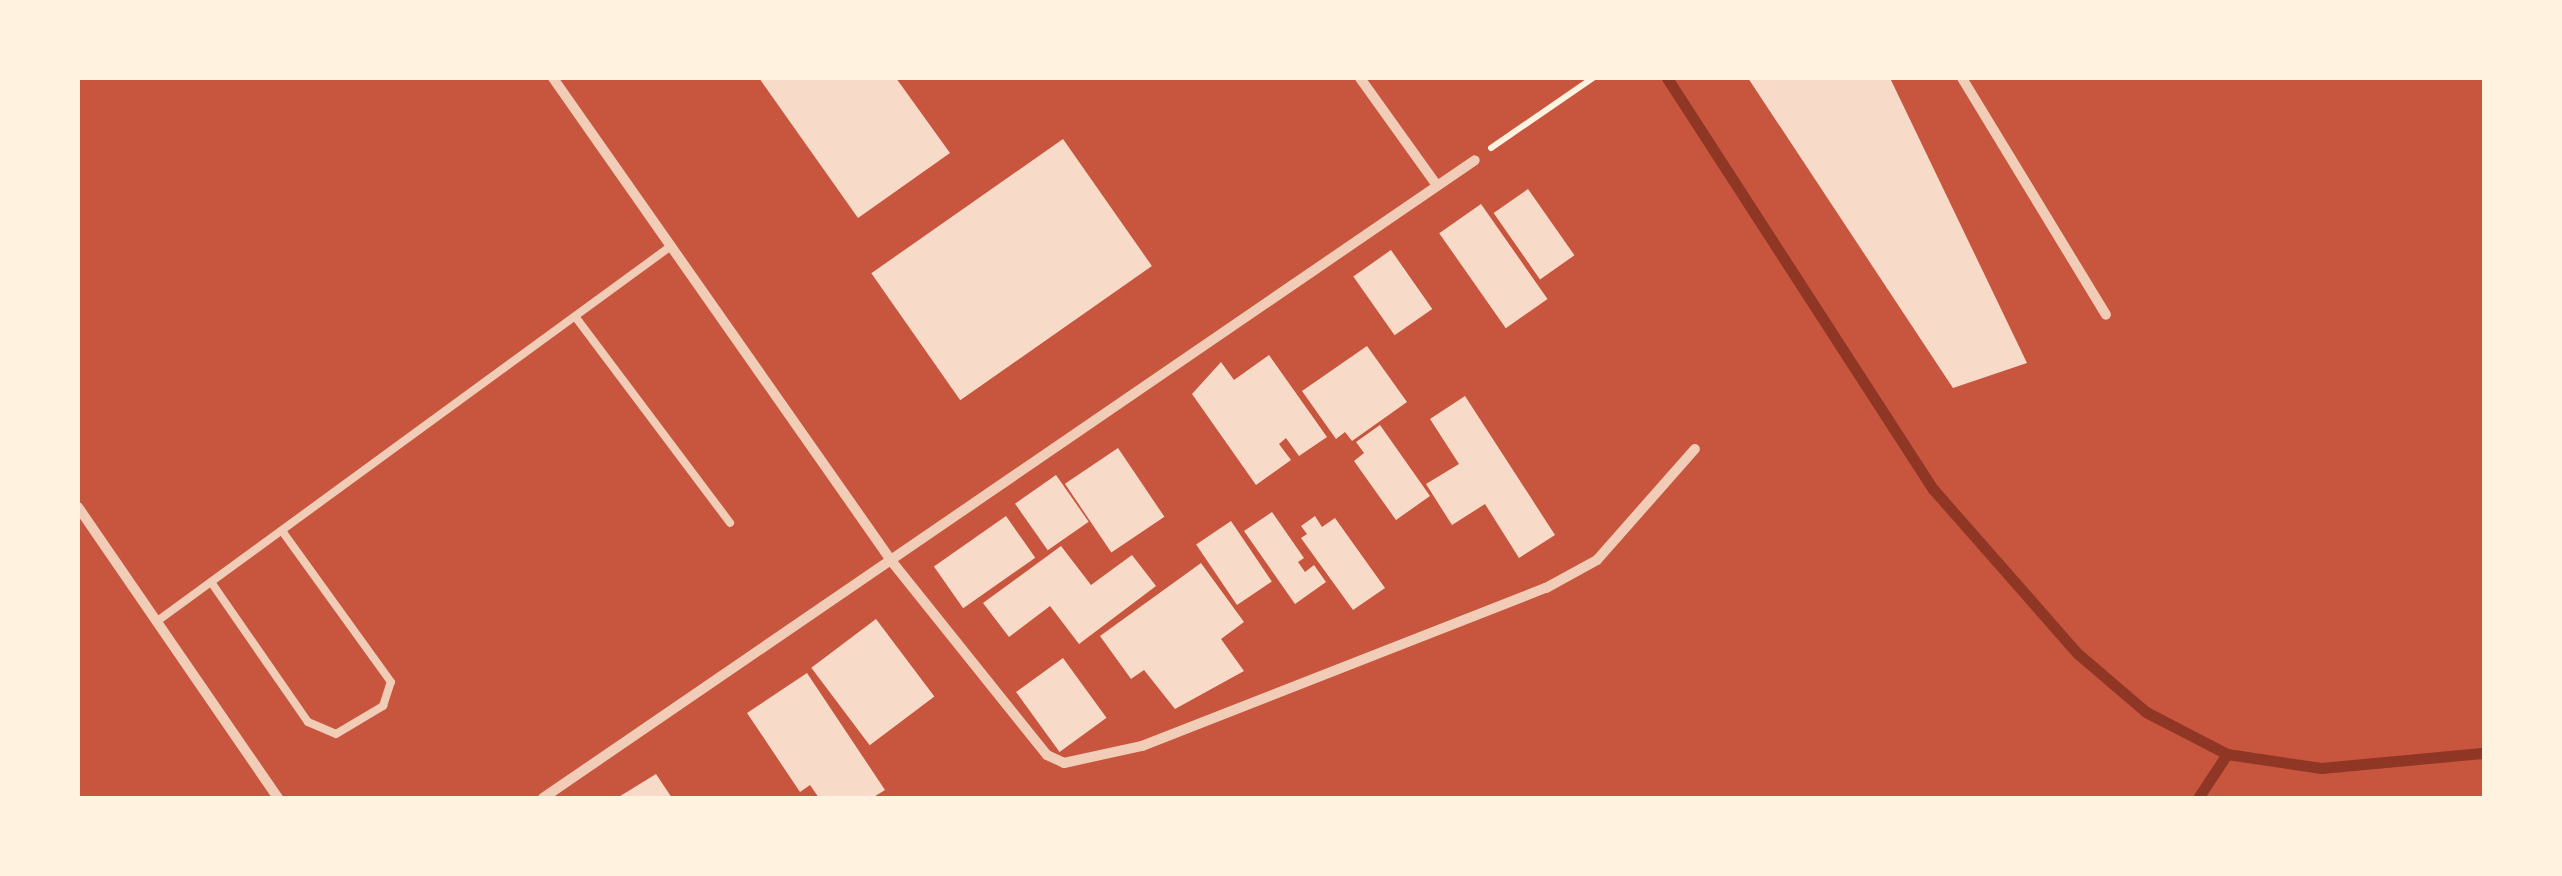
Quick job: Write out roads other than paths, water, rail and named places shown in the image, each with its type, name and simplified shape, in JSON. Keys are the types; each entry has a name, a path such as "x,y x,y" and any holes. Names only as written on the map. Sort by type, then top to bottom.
{"street":[{"path":"553,78 892,563 1048,755 1064,763 1142,746 1546,588 1597,560 1696,449"},
{"path":"1360,78 1436,184"},
{"path":"1962,78 2106,315"},
{"path":"543,798 892,563 1474,160"},
{"path":"78,507 278,798"}],"lane":[{"path":"156,622 577,319 671,246"},
{"path":"577,319 730,524"},
{"path":"211,582 308,722 336,734 383,706 391,682 282,530"}],"waterway":[{"path":"1667,78 1933,489 2077,653 2146,712 2227,754 2321,768 2484,753"},
{"path":"2198,798 2227,754"}]}
